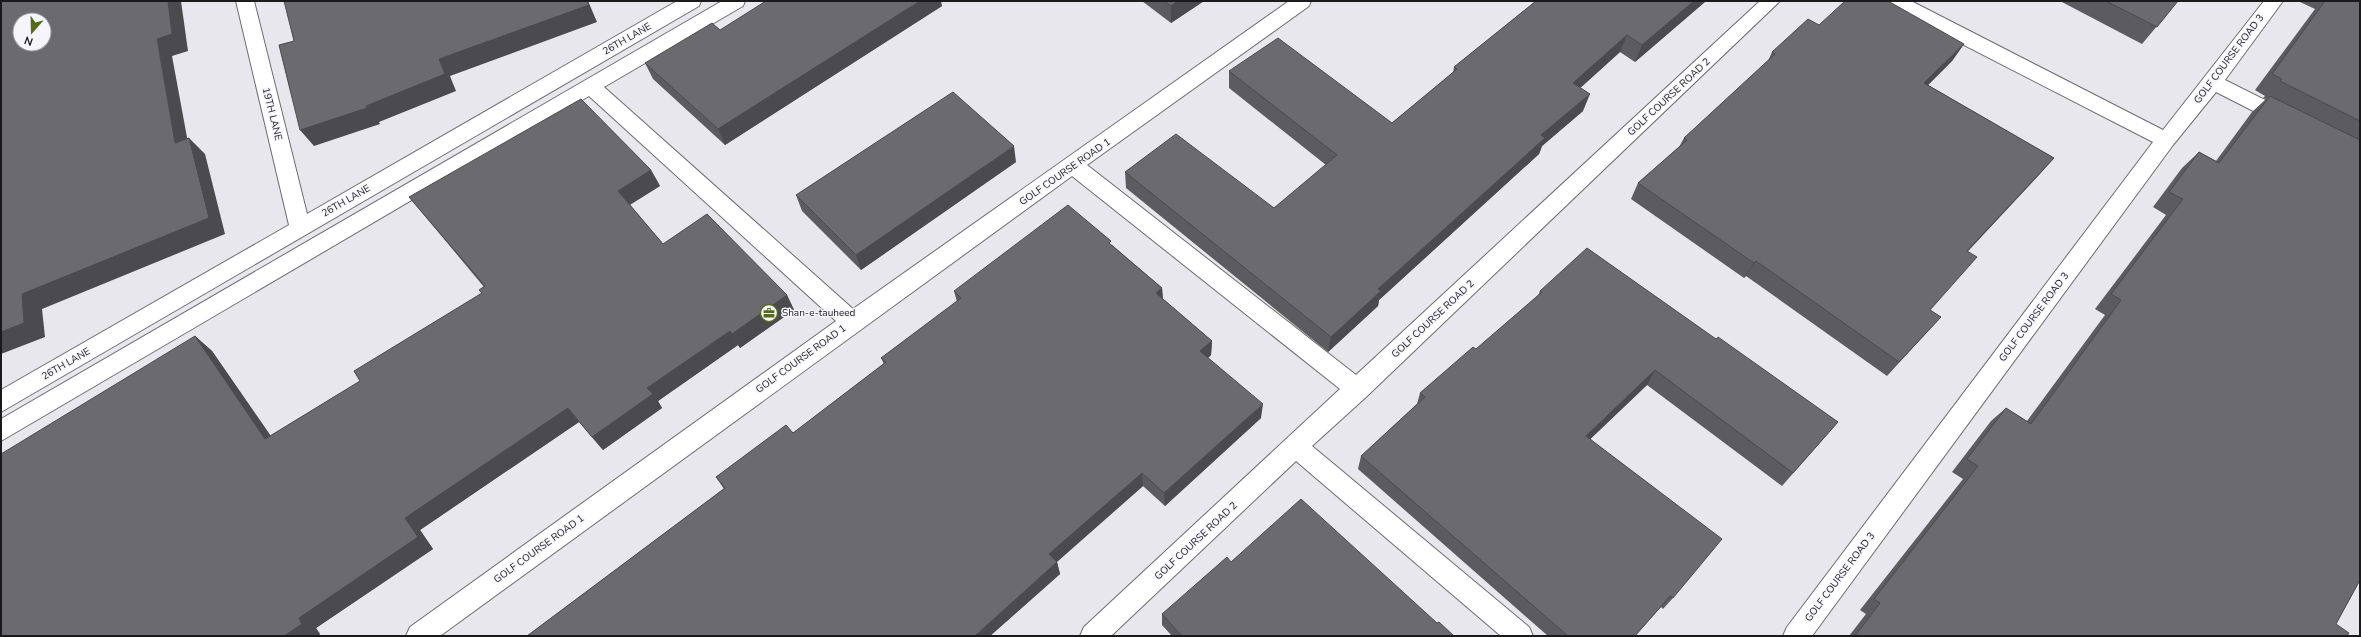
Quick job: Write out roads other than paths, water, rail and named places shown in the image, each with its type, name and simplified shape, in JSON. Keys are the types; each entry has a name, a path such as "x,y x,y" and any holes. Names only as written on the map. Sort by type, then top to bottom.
{"street":[{"name":"19TH LANE","path":"245,1 300,227"},
{"path":"1,431 736,1"},
{"name":"GOLF COURSE ROAD 1","path":"419,636 852,322 1073,166 1302,1"},
{"name":"GOLF COURSE ROAD 2","path":"1093,636 1358,390 1771,1"},
{"path":"1895,1 2166,140"},
{"name":"GOLF COURSE ROAD 3","path":"1796,636 2166,140 2213,82 2274,1"},
{"name":"26TH LANE","path":"1,402 680,4"},
{"path":"2213,82 2304,128"},
{"path":"590,86 852,322"},
{"path":"1073,166 1358,390"},
{"path":"1297,447 1520,636"}],"place":[{"name":"Shan-e-tauheed","path":"769,313"}]}
